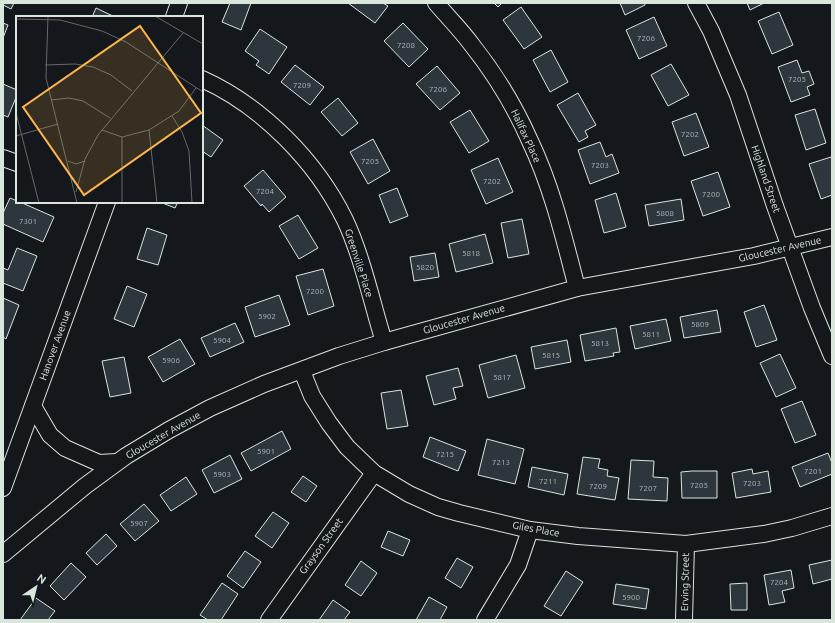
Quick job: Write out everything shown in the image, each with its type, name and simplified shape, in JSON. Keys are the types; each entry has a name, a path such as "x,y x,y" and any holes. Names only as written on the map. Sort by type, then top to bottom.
{"street":[{"path":"174,16 179,3"},
{"name":"Halifax Place","path":"436,3 472,44 492,73 512,106 530,141 544,174 558,217 577,288"},
{"name":"Highland Street","path":"696,3 711,32 738,95 790,248 812,308 832,356"},
{"name":"Greenville Place","path":"203,80 231,95 270,124 298,152 331,194 345,220 356,248 384,342"},
{"path":"3,158 16,163"},
{"name":"Hanover Avenue","path":"3,488 107,203"},
{"name":"Gloucester Avenue","path":"3,554 85,486 117,462 169,430 210,408 264,384 339,356 384,342 577,288 754,256 832,237"},
{"name":"Giles Place","path":"302,371 312,396 328,423 348,447 374,473 409,494 438,507 459,513 530,530 605,539 686,544 764,534 792,528 832,516"},
{"name":"Gloucester Avenue","path":"33,406 50,435 65,448 99,463 117,462"},
{"name":"Grayson Street","path":"269,620 374,473"},
{"path":"485,620 518,565 530,530"},
{"name":"Erving Street","path":"684,620 686,544"}],"building":[{"path":"3,3 14,3 11,9 3,5"},
{"path":"230,3 251,3 241,30 222,22"},
{"path":"348,3 383,3 388,6 375,23"},
{"path":"494,3 502,3 498,7"},
{"path":"620,3 645,3 645,5 625,15"},
{"path":"747,3 764,3 750,10"},
{"path":"521,7 542,37 524,49 503,20"},
{"path":"96,8 113,16 92,16"},
{"path":"779,12 793,45 772,54 758,21"},
{"path":"654,17 667,46 639,59 626,30"},
{"path":"3,23 8,25 3,38"},
{"path":"403,23 428,49 409,67 384,41"},
{"path":"260,29 287,47 269,74 256,65 259,61 245,51"},
{"path":"551,50 568,82 550,92 533,60"},
{"path":"797,60 802,73 809,71 814,84 807,87 810,95 791,102 778,67"},
{"path":"671,64 689,95 668,106 651,75"},
{"path":"295,65 324,87 310,105 281,82"},
{"path":"437,66 460,93 440,110 416,84"},
{"path":"3,84 16,90 16,97 8,117 3,115"},
{"path":"578,93 596,125 585,131 588,137 579,142 557,105"},
{"path":"338,98 358,123 342,136 321,112"},
{"path":"815,109 826,143 806,150 795,115"},
{"path":"470,110 489,141 469,153 450,122"},
{"path":"696,113 709,147 684,156 672,122"},
{"path":"203,126 223,140 211,157 203,152"},
{"path":"373,139 390,171 368,184 350,152"},
{"path":"600,142 606,157 612,154 619,173 590,184 578,150"},
{"path":"831,157 832,195 821,199 809,164"},
{"path":"498,158 513,192 486,204 471,170"},
{"path":"263,170 286,197 269,212 262,204 261,206 244,186"},
{"path":"718,172 730,207 703,216 691,181"},
{"path":"397,188 408,216 390,223 379,195"},
{"path":"616,193 626,227 604,233 595,200"},
{"path":"10,198 16,201 16,203 22,203 54,217 43,242 3,224 3,213"},
{"path":"681,199 684,220 649,226 645,205"},
{"path":"162,203 178,203 175,208"},
{"path":"298,215 318,248 299,259 279,226"},
{"path":"522,219 529,254 508,258 501,223"},
{"path":"147,228 167,235 158,265 137,259"},
{"path":"485,234 493,263 456,272 449,244"},
{"path":"17,248 37,256 23,291 3,283 3,268 8,270"},
{"path":"435,253 439,277 414,281 410,257"},
{"path":"323,269 334,306 308,315 296,276"},
{"path":"127,286 147,294 134,327 114,319"},
{"path":"279,295 290,325 255,337 245,307"},
{"path":"3,298 19,305 6,339 3,337"},
{"path":"764,305 777,340 756,347 744,312"},
{"path":"717,310 721,332 684,338 680,317"},
{"path":"666,319 671,341 635,349 630,326"},
{"path":"235,323 244,342 210,357 201,338"},
{"path":"616,328 620,352 613,353 614,356 585,361 580,335"},
{"path":"180,339 195,364 163,382 148,357"},
{"path":"567,340 571,362 535,369 531,347"},
{"path":"780,354 796,388 776,397 760,363"},
{"path":"516,355 525,388 488,398 479,365"},
{"path":"124,357 131,393 110,397 102,361"},
{"path":"458,368 463,386 453,388 456,399 434,405 426,376"},
{"path":"401,390 408,426 387,429 381,393"},
{"path":"802,401 816,435 795,443 781,409"},
{"path":"282,431 291,449 251,471 241,453"},
{"path":"430,437 466,451 458,471 423,457"},
{"path":"487,439 524,449 515,484 478,475"},
{"path":"828,453 832,463 832,474 800,487 792,467"},
{"path":"230,455 242,479 214,493 202,470"},
{"path":"583,457 600,459 598,468 608,470 607,476 619,478 615,500 577,494"},
{"path":"631,460 654,461 653,477 668,478 667,501 628,499"},
{"path":"532,467 568,474 564,495 528,487"},
{"path":"752,469 753,474 768,471 771,492 736,498 732,473"},
{"path":"717,471 717,498 682,498 681,472"},
{"path":"303,476 317,486 306,502 291,492"},
{"path":"186,477 197,494 171,511 160,495"},
{"path":"144,504 159,521 135,541 120,524"},
{"path":"273,512 289,523 272,548 255,536"},
{"path":"388,531 410,540 403,556 381,547"},
{"path":"106,534 117,546 97,565 86,553"},
{"path":"245,551 261,562 243,588 227,576"},
{"path":"457,558 473,567 461,588 445,578"},
{"path":"832,560 832,579 813,584 809,565"},
{"path":"361,561 377,573 361,596 345,585"},
{"path":"71,563 86,577 64,600 50,586"},
{"path":"791,570 794,588 782,591 785,602 769,605 764,575"},
{"path":"566,571 583,582 561,616 544,606"},
{"path":"222,583 238,594 221,620 208,620 200,615"},
{"path":"747,583 747,610 731,610 730,584"},
{"path":"616,584 649,589 646,609 613,604"},
{"path":"429,597 447,607 440,620 416,620"},
{"path":"36,598 55,611 48,620 20,620"},
{"path":"333,600 350,612 344,620 319,620"}]}
